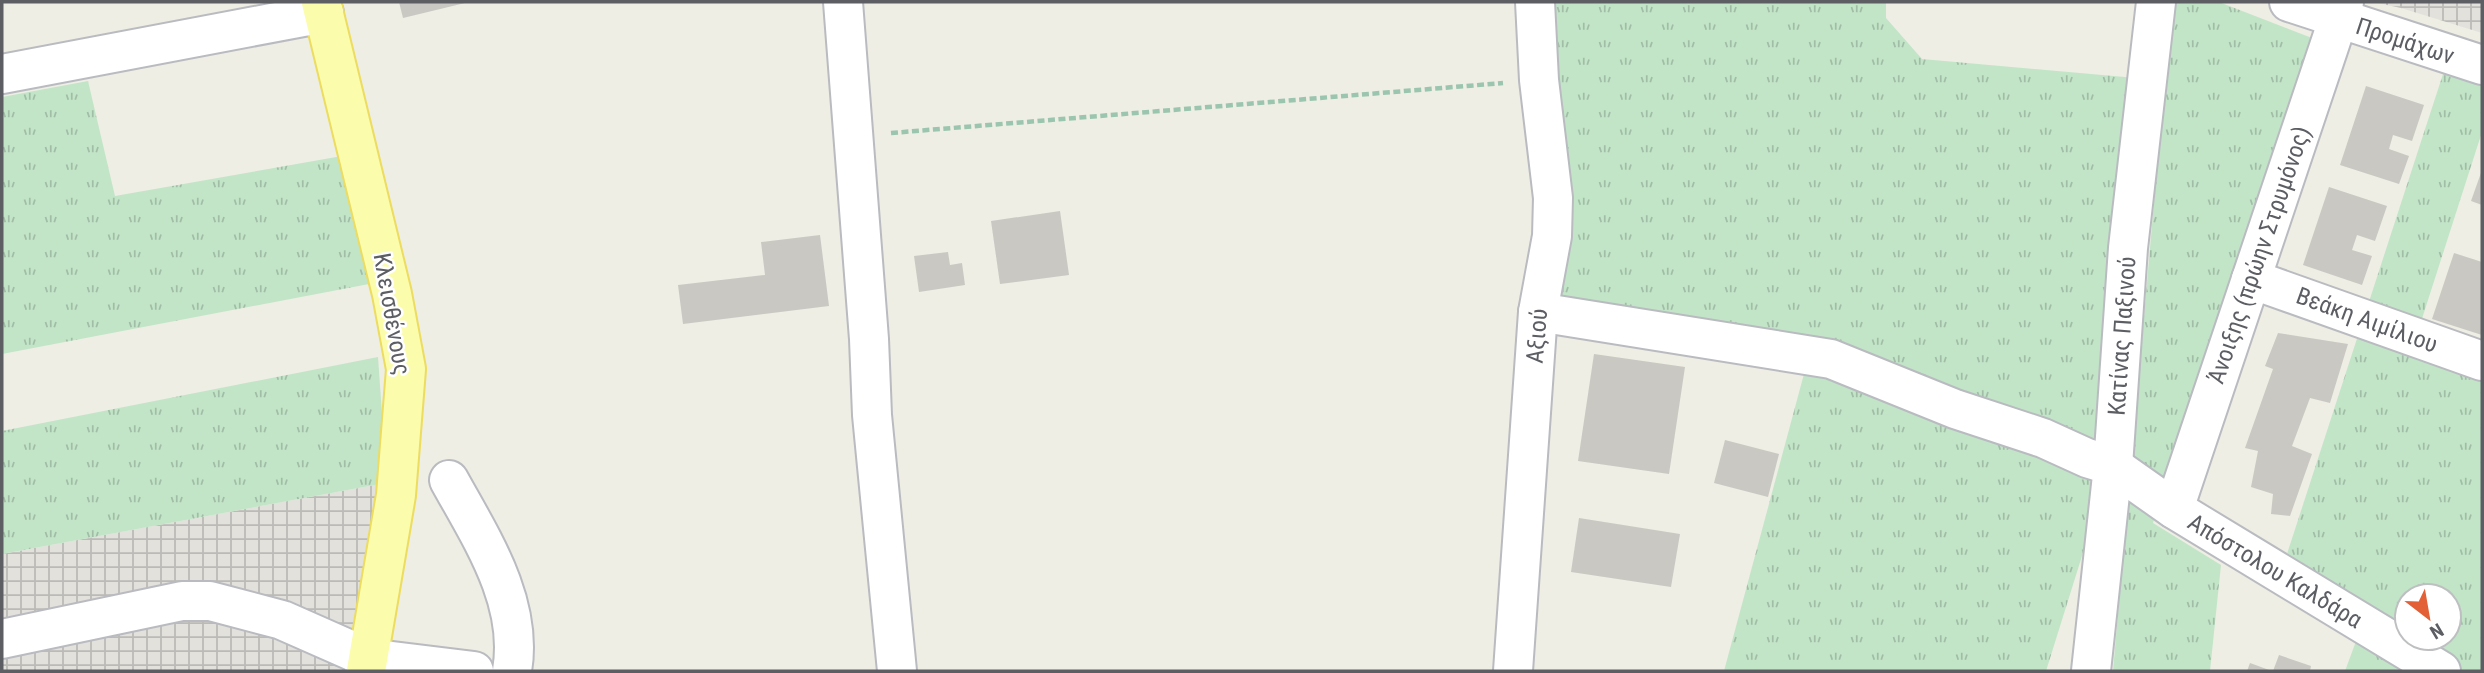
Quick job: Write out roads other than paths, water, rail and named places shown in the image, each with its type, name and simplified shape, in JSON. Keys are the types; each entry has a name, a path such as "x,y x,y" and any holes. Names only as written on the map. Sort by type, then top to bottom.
{"main road":[{"name":"Κλεισθένους","path":"323,8 391,294 406,369 396,495 367,665"}],"street":[{"path":"843,2 872,415 897,671"},
{"name":"Αξιού","path":"1513,671 1538,312 1552,236 1553,198 1539,80 1535,2"},
{"name":"Κατίνας Παξινού","path":"2091,671 2113,466 2128,248 2156,2"},
{"name":"Προμάχων","path":"2289,2 2341,10 2482,65"},
{"path":"2,74 323,8"},
{"name":"Άνοιξης (πρώην Στρυμόνος)","path":"2174,509 2341,10"},
{"name":"Βεάκη Αιμίλιου","path":"2251,279 2482,361"},
{"name":"Απόστολου Καλδάρα","path":"1538,312 1831,359 1955,409 2043,438 2087,458 2113,466 2174,509 2441,671"},
{"path":"449,480 498,570 516,652 512,671"},
{"path":"2,639 182,601 210,601 282,620 367,665 474,671"}]}
